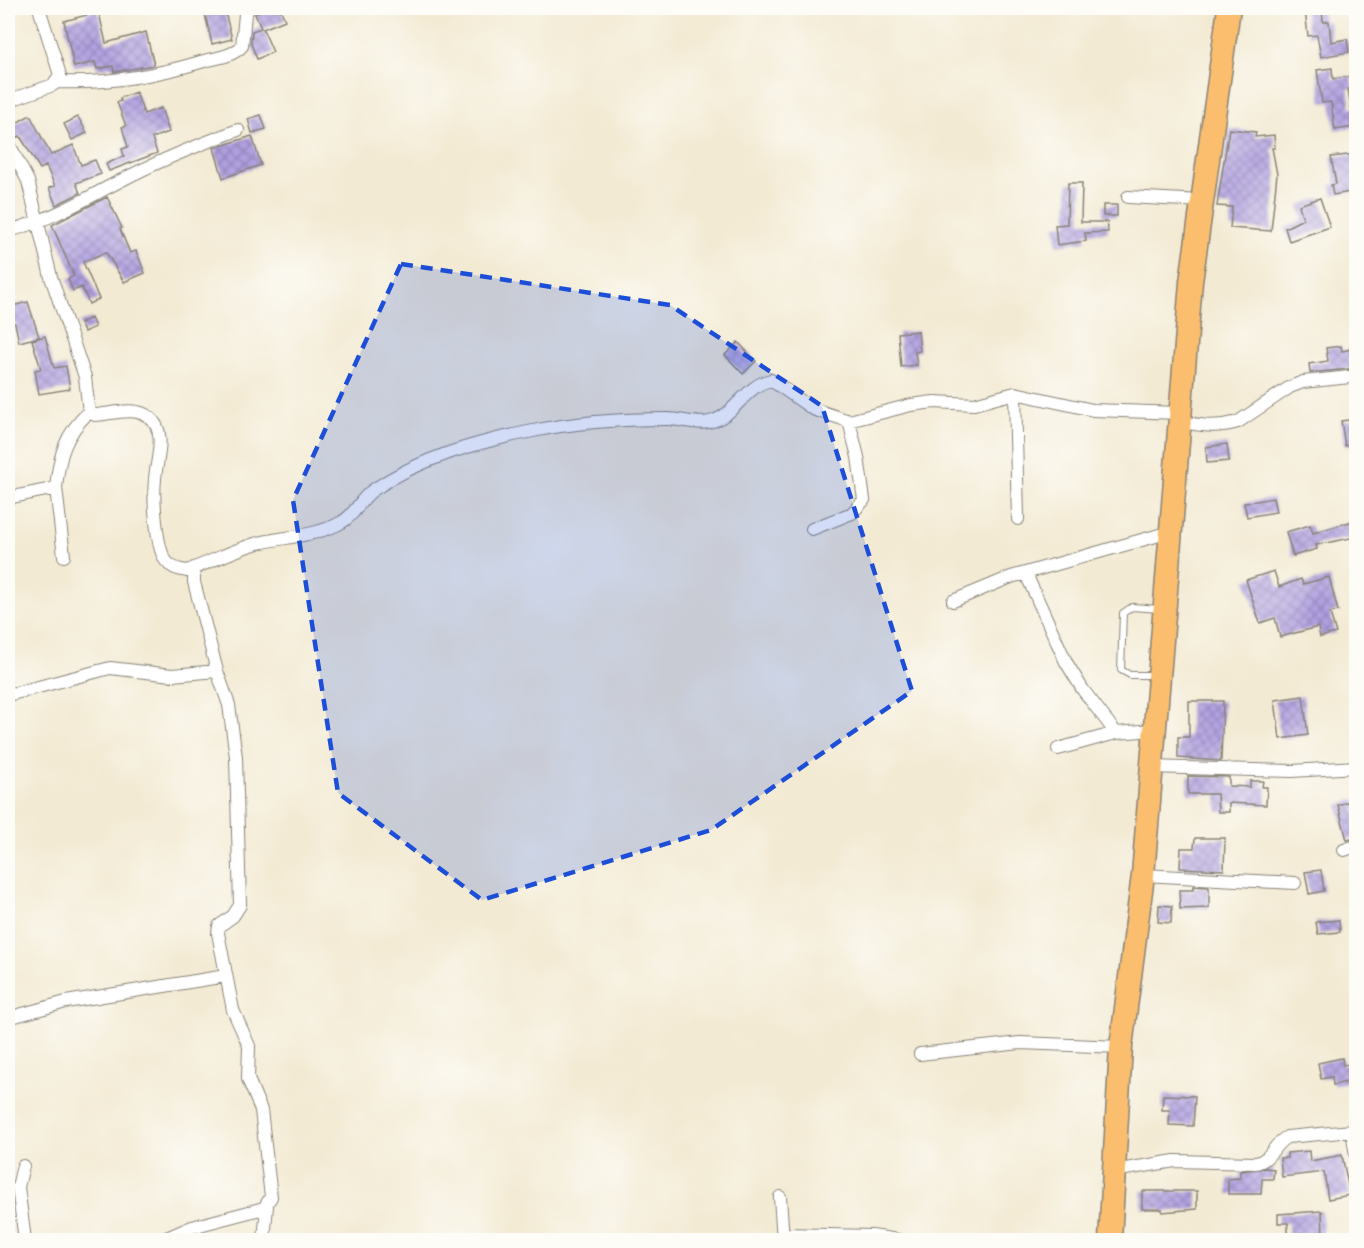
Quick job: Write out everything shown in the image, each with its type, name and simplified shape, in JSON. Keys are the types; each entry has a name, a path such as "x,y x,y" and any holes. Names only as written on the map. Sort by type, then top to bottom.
{"highway":[{"path":"1110,1240 1121,1047 1143,875 1191,282 1229,8"}],"street":[{"path":"39,8 60,69 57,82"},
{"path":"8,101 57,82 130,80 160,74 232,53 242,46 245,14 249,8"},
{"path":"8,231 39,223 191,148 238,130"},
{"path":"8,142 28,181 51,277 85,377 89,412"},
{"path":"1128,197 1202,201"},
{"path":"89,412 95,415 141,413 151,418 157,426 159,442 154,498 162,552 172,567 187,571 215,558 257,544 332,527 350,516 357,504 372,490 433,457 534,431 637,420 711,422 726,413 756,385 771,380 813,409 849,421 911,405 934,402 974,404 1015,393 1093,410 1179,417 1215,427 1238,422 1290,387 1303,382 1350,377"},
{"path":"1015,393 1018,519"},
{"path":"64,556 56,488 65,441 75,425 89,412"},
{"path":"812,529 852,513 864,500 858,457 849,421"},
{"path":"8,498 56,488"},
{"path":"953,601 1026,573 1170,532"},
{"path":"194,568 194,582 217,671 229,705 236,758 240,905 233,916 219,926 218,933 233,1010 249,1046 250,1085 261,1110 271,1197 267,1206 264,1240"},
{"path":"1026,573 1066,662 1083,690 1116,734"},
{"path":"8,695 110,668 143,674 181,675 217,671"},
{"path":"1058,749 1116,734 1154,730"},
{"path":"1150,767 1292,771 1356,768"},
{"path":"1143,875 1295,883"},
{"path":"8,1018 66,1002 226,976"},
{"path":"920,1054 1020,1043 1121,1047"},
{"path":"1113,1171 1175,1161 1256,1163 1264,1160 1287,1137 1354,1131 1356,1156"},
{"path":"23,1166 18,1187 24,1240"},
{"path":"780,1197 783,1237 864,1236 898,1240"},
{"path":"162,1240 192,1227 267,1206"}],"lane":[{"path":"1158,675 1130,675 1121,669 1123,613 1132,607 1164,610"}],"highlighted area":[{"path":"401,264 670,305 822,406 912,691 711,830 482,900 338,793 293,500"}],"building":[{"path":"224,8 232,39 212,44 204,10"},
{"path":"264,8 280,8 285,20 263,29 273,52 257,59 251,44 252,31 261,28 255,14"},
{"path":"1322,8 1323,22 1329,21 1331,42 1347,39 1349,52 1321,57 1317,35 1308,36 1305,10"},
{"path":"98,9 106,43 146,32 154,65 114,72 113,66 97,69 95,62 74,67 64,21 87,15 86,12"},
{"path":"1332,68 1333,79 1351,76 1353,88 1348,89 1351,108 1356,107 1354,127 1335,130 1331,102 1322,103 1317,70"},
{"path":"136,92 144,114 161,108 169,132 152,138 157,153 109,171 106,164 124,156 122,149 128,147 122,127 126,126 117,102 121,101 120,98"},
{"path":"30,115 51,155 73,145 81,165 95,160 101,174 76,183 80,193 56,205 49,188 55,186 46,166 40,169 20,136 15,138 8,134 8,128"},
{"path":"261,115 266,129 252,133 248,119"},
{"path":"78,117 87,133 72,140 64,124"},
{"path":"1229,129 1256,132 1255,137 1274,135 1275,148 1272,148 1277,174 1271,231 1230,228 1232,207 1217,206"},
{"path":"252,136 261,165 223,178 214,148"},
{"path":"1356,154 1356,191 1333,195 1331,185 1336,184 1331,157"},
{"path":"1068,183 1082,183 1081,222 1107,222 1108,232 1085,233 1086,241 1057,245 1055,225 1067,224"},
{"path":"107,197 122,228 120,229 130,253 136,251 145,273 124,282 106,252 83,262 99,299 89,304 82,287 73,291 68,279 74,276 52,225"},
{"path":"1320,198 1330,227 1289,241 1285,228 1303,219 1299,205"},
{"path":"1103,205 1117,205 1117,216 1103,216"},
{"path":"28,302 39,337 19,342 15,323 8,324 8,307"},
{"path":"91,318 95,327 84,332 80,323"},
{"path":"918,331 920,351 915,352 917,365 901,367 898,333"},
{"path":"45,336 54,368 66,366 70,389 39,394 35,370 41,369 32,340"},
{"path":"738,342 756,361 743,374 725,355"},
{"path":"1341,346 1342,351 1356,348 1356,371 1349,369 1310,373 1309,364 1328,361 1326,348"},
{"path":"1356,419 1356,444 1345,446 1341,421"},
{"path":"1227,444 1229,461 1207,463 1206,447"},
{"path":"1273,498 1276,512 1247,517 1244,503"},
{"path":"1356,520 1356,537 1316,545 1317,549 1293,556 1286,532 1310,525 1313,533"},
{"path":"1274,571 1279,587 1301,579 1303,584 1329,577 1338,611 1330,613 1336,633 1320,637 1318,627 1280,637 1275,618 1260,623 1246,580"},
{"path":"1303,696 1308,735 1280,739 1275,700"},
{"path":"1189,701 1223,701 1221,761 1178,758 1178,737 1189,737"},
{"path":"1188,776 1229,777 1229,786 1250,787 1250,781 1263,781 1262,787 1267,787 1266,805 1229,803 1229,812 1218,812 1217,794 1188,794"},
{"path":"1356,799 1356,838 1347,840 1338,805"},
{"path":"1195,838 1225,838 1224,870 1180,868 1181,848 1194,848"},
{"path":"1321,870 1324,891 1309,894 1305,872"},
{"path":"1193,886 1209,887 1209,908 1180,909 1179,890 1193,890"},
{"path":"1159,905 1172,906 1171,923 1158,922"},
{"path":"1339,920 1340,932 1318,934 1316,922"},
{"path":"1342,1058 1343,1065 1356,1063 1356,1080 1333,1085 1332,1077 1321,1079 1318,1063"},
{"path":"1163,1095 1195,1096 1193,1126 1169,1125 1170,1110 1162,1110"},
{"path":"1309,1151 1310,1161 1342,1155 1350,1195 1328,1199 1324,1172 1282,1177 1280,1158 1287,1158 1287,1153"},
{"path":"1274,1169 1273,1179 1262,1179 1261,1194 1228,1194 1228,1179 1240,1178 1240,1171"},
{"path":"1142,1191 1197,1191 1197,1209 1162,1212 1162,1209 1142,1209"},
{"path":"1322,1211 1323,1238 1288,1239 1288,1223 1278,1223 1278,1214"}]}
